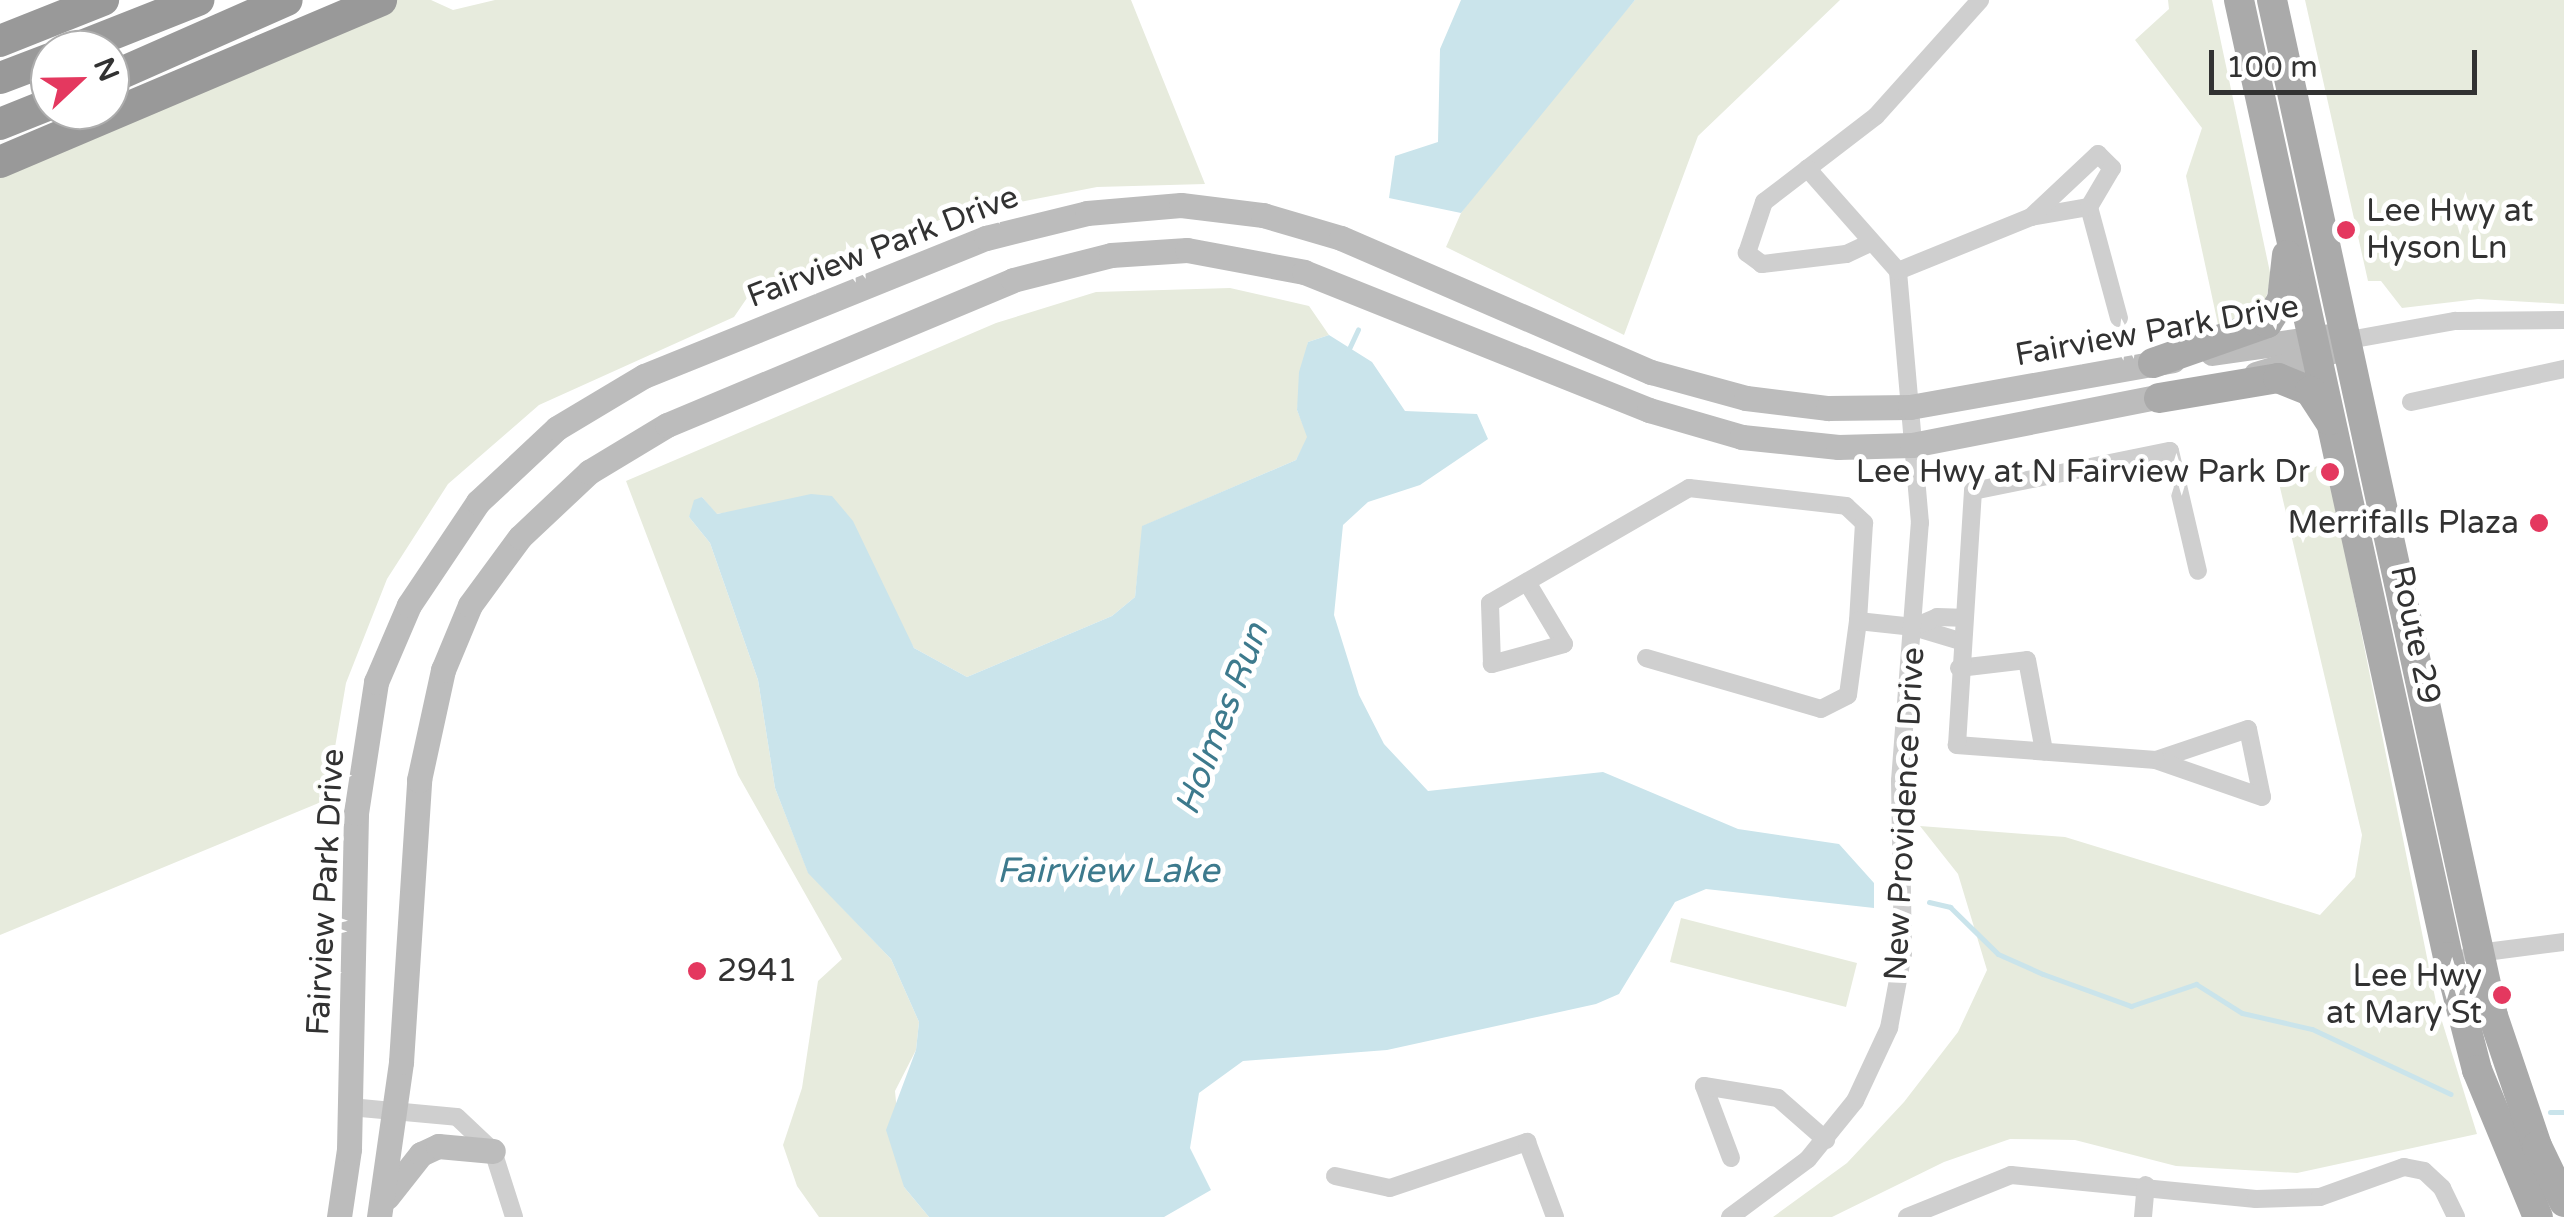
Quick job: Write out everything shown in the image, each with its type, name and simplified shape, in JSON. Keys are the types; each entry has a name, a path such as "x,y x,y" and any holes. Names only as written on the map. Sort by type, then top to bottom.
{"highway":[{"path":"0,41 103,0"},
{"path":"122,30 198,0"},
{"path":"130,69 288,0"},
{"path":"0,162 381,0"},
{"path":"0,78 30,66"},
{"path":"0,124 30,112"}],"main road":[{"name":"Route 29","path":"2240,0 2448,957 2477,1070 2538,1217"},
{"name":"Route 29","path":"2272,0 2349,340 2478,952 2513,1084 2564,1202"},
{"path":"2152,364 2242,338 2276,313 2287,282 2282,198"},
{"name":"Fairview Park Drive","path":"339,1217 350,1107 356,813 367,726 390,646 432,566 502,476 556,428 644,376 986,238 1087,212 1181,205 1263,215 1341,238 1651,372 1705,388 1786,404 1910,407 2152,364 2349,340"},
{"name":"Fairview Park Drive","path":"380,1211 396,1109 418,780 433,702 458,631 497,566 540,515 589,472 667,426 1013,280 1112,254 1188,250 1304,272 1697,426 1787,443 1912,445 2158,398 2318,346"},
{"path":"2158,398 2278,378 2298,382 2320,401 2338,442"},
{"path":"380,1211 421,1154 456,1144 493,1151"}],"street":[{"path":"1870,243 1846,254 1762,264 1747,253 1764,202 1876,116 1980,0"},
{"path":"2031,217 2098,154 2112,168 2090,207 2119,318"},
{"path":"1807,168 1898,272 2031,217 2090,207"},
{"name":"New Providence Drive","path":"1730,1217 1778,1186 1826,1140 1876,1061 1898,993 1904,909 1900,781 1920,540 1898,272"},
{"path":"2349,340 2494,318 2564,320"},
{"path":"2411,402 2564,369"},
{"path":"2156,760 2248,729 2262,797 2156,760 1957,744 1960,641 1973,491 2170,450 2198,570"},
{"path":"1527,582 1564,644 1492,664 1490,604 1527,582 1688,488 1846,506 1864,522 1858,622 1848,694 1821,709 1646,658"},
{"path":"1914,626 1937,617 1962,618"},
{"path":"1858,622 1914,626 1960,641"},
{"path":"1960,668 2027,660 2044,751"},
{"path":"2448,957 2564,942"},
{"path":"1731,1158 1704,1086 1778,1098 1826,1140"},
{"path":"350,1107 457,1117 493,1151 514,1217"},
{"path":"1335,1176 1390,1188 1527,1142 1555,1217"},
{"path":"1907,1217 2011,1175 2256,1199 2320,1197 2404,1167 2424,1171 2442,1188 2456,1217"},
{"path":"2143,1217 2146,1186"}],"shaded area":[{"path":"388,0 431,0 453,10 495,0 1131,0 1205,184 1097,187 952,215 747,298 734,317 539,405 448,484 387,579 346,683 326,800 0,935 0,172 95,130 130,130 130,114"},
{"path":"1635,0 1840,0 1698,136 1624,335 1446,247 1461,213 1514,140"},
{"path":"2168,0 2212,0 2271,277 2264,307 2219,329 2186,176 2202,128 2135,40 2169,9"},
{"path":"2305,0 2564,0 2564,304 2478,299 2402,308 2381,281 2368,281"},
{"path":"1230,288 1309,306 1329,335 1308,342 1297,410 1308,437 1296,460 1143,526 1135,597 1112,616 967,677 914,648 898,621 761,508 716,514 702,497 689,517 710,543 758,680 775,788 808,872 891,959 919,1022 916,1050 895,1091 904,1187 929,1217 819,1217 797,1186 783,1145 802,1088 818,981 842,959 738,775 626,481 996,323 1096,292"},
{"path":"2327,463 2436,1002 2477,1134 2297,1173 2176,1166 2075,1140 2010,1139 1944,1162 1832,1217 1773,1217 1847,1163 1904,1102 1958,1032 1987,970 1958,874 1920,826 2065,837 2320,915 2355,877 2362,835 2278,479"},
{"path":"1681,918 1857,963 1846,1007 1670,962"}],"water":[{"path":"1461,0 1635,0 1461,213 1389,198 1395,156 1438,142 1440,49"},
{"name":"Fairview Lake","path":"1329,335 1372,362 1405,411 1477,414 1488,439 1420,485 1368,502 1343,525 1334,615 1359,695 1384,744 1428,791 1603,772 1738,829 1839,844 1874,883 1874,908 1706,889 1675,902 1619,994 1596,1004 1387,1050 1243,1061 1199,1093 1190,1148 1211,1190 1164,1217 929,1217 904,1187 886,1130 916,1050 919,1022 891,959 808,873 775,788 758,680 710,543 689,517 694,500 702,497 717,514 811,494 832,496 853,521 914,648 967,677 1112,616 1135,597 1142,526 1296,460 1307,437 1297,410 1299,372 1308,342"}],"waterway":[{"name":"Holmes Run","path":"1347,353 1358,329"},
{"path":"1929,902 1950,907 1998,954 2043,974 2131,1006 2196,984 2242,1013 2312,1029 2451,1094"},
{"path":"2550,1112 2564,1112"}],"place":[{"name":"Lee Hwy at Hyson Ln","path":"2346,230"},
{"name":"Lee Hwy at N Fairview Park Dr","path":"2330,472"},
{"name":"Merrifalls Plaza","path":"2539,523"},
{"name":"2941","path":"697,971"},
{"name":"Lee Hwy at Mary St","path":"2502,995"}]}
